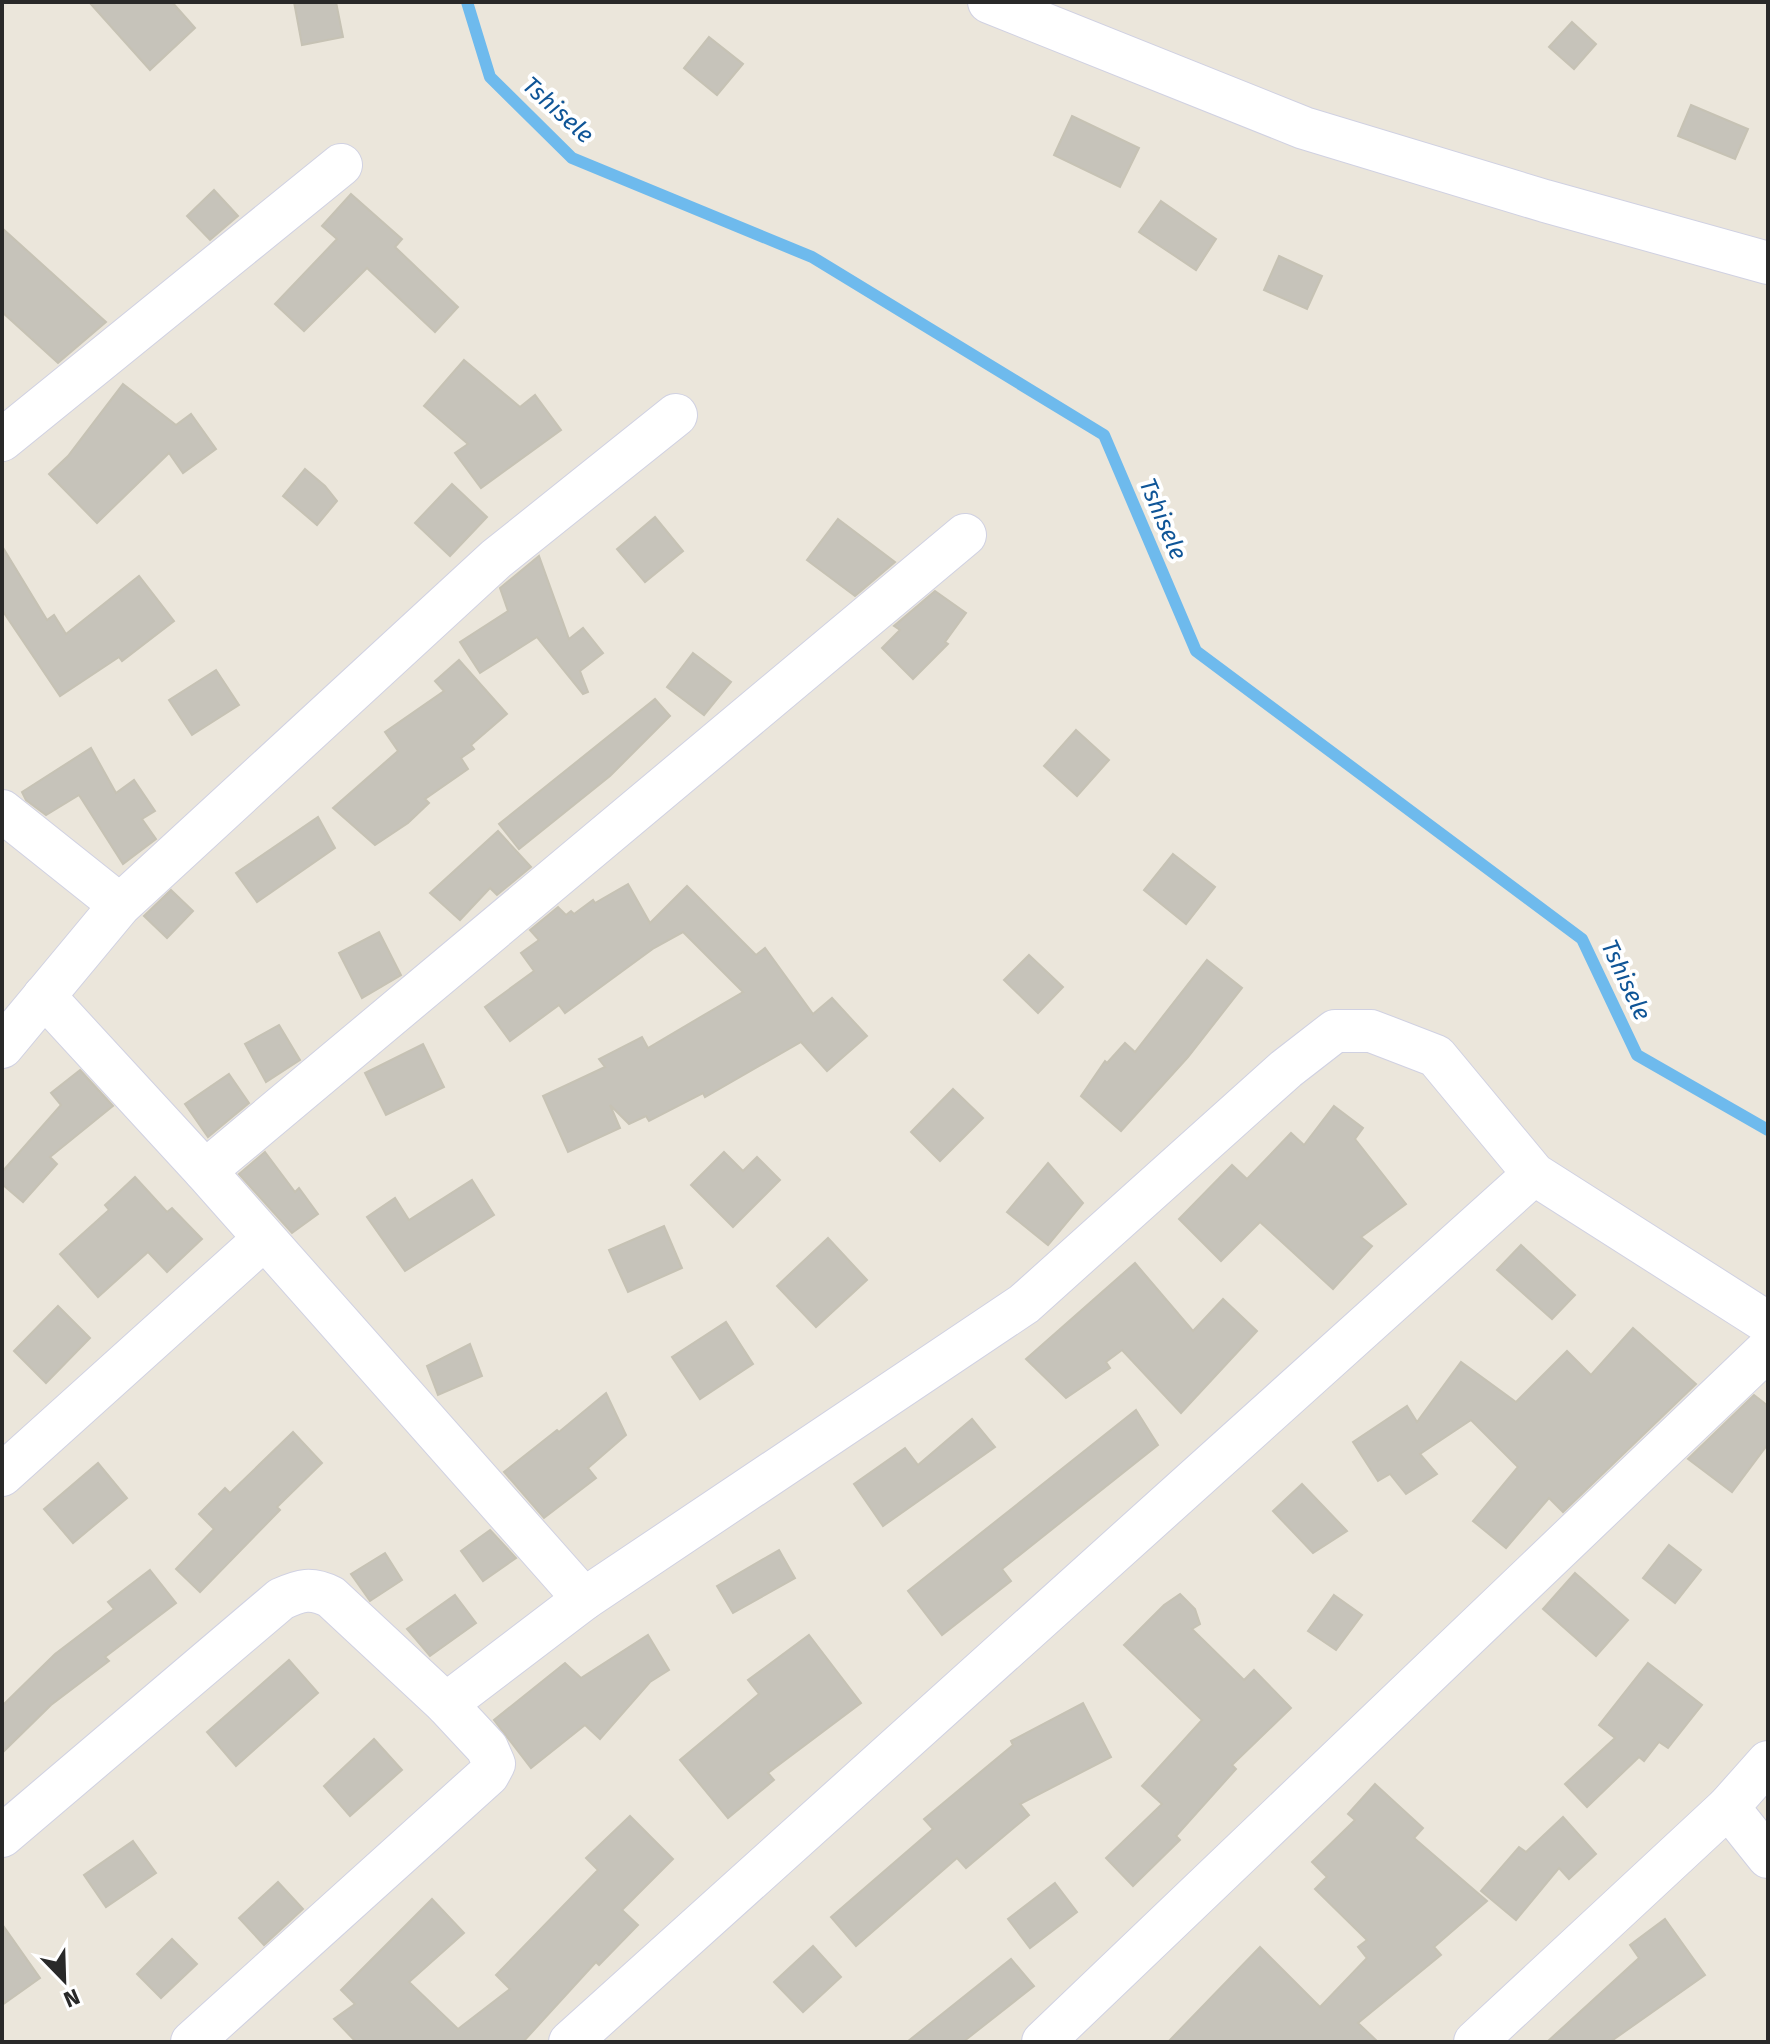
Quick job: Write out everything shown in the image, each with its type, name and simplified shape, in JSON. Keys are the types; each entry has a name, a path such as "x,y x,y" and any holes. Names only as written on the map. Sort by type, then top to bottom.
{"street":[{"path":"989,2 1304,128 1545,201 1768,263"},
{"path":"2,440 341,165"},
{"path":"2,1047 120,905 496,559 676,415"},
{"path":"205,1171 965,535"},
{"path":"2,811 120,905"},
{"path":"44,996 205,1171 584,1599"},
{"path":"446,1704 584,1599 1024,1304 1286,1069 1335,1031 1371,1031 1436,1056 1534,1174 1768,1323"},
{"path":"570,2042 1534,1174"},
{"path":"2,1475 264,1239"},
{"path":"1043,2042 1768,1349"},
{"path":"2,1836 281,1599 303,1588 331,1597 446,1704 487,1748 494,1764 488,1775 192,2042"},
{"path":"1475,2042 1728,1807 1768,1762"},
{"path":"1728,1807 1768,1857"}],"building":[{"path":"89,2 172,2 195,28 150,70"},
{"path":"294,2 336,2 343,37 302,45"},
{"path":"1572,22 1596,44 1574,69 1549,47"},
{"path":"709,37 743,64 717,95 684,68"},
{"path":"1691,105 1748,129 1735,159 1678,136"},
{"path":"1072,116 1139,148 1120,187 1054,155"},
{"path":"214,190 238,216 210,240 187,216"},
{"path":"351,194 402,239 395,247 458,307 435,332 367,268 304,331 275,304 337,239 322,226"},
{"path":"1161,201 1216,239 1196,270 1139,232"},
{"path":"2,228 106,322 58,363 2,312"},
{"path":"1279,256 1322,276 1307,309 1264,290"},
{"path":"464,360 520,407 535,395 561,430 481,488 455,453 468,444 424,406"},
{"path":"123,384 176,425 191,414 216,449 183,473 169,453 97,523 49,474 68,456"},
{"path":"305,469 337,501 317,525 283,496"},
{"path":"452,484 487,517 450,556 415,523"},
{"path":"655,517 683,551 645,582 617,549"},
{"path":"838,519 895,562 855,596 807,560"},
{"path":"2,546 47,620 54,615 66,634 139,576 174,621 122,661 119,657 60,696 2,610"},
{"path":"539,556 569,639 583,628 603,653 580,671 588,692 583,694 537,637 480,673 460,642 508,611 500,588"},
{"path":"935,591 966,613 945,642 948,644 913,679 882,648 900,630 894,626"},
{"path":"693,653 731,682 704,715 667,687"},
{"path":"459,660 507,714 471,745 474,749 461,758 468,769 425,799 429,803 408,823 375,845 333,808 398,751 385,732 444,691 435,681"},
{"path":"216,670 239,705 192,735 169,700"},
{"path":"655,699 670,716 610,776 519,849 499,824"},
{"path":"1076,730 1109,760 1077,796 1044,766"},
{"path":"91,748 116,793 134,780 155,811 142,819 156,839 123,864 79,795 46,815 26,800 22,792"},
{"path":"318,817 335,848 257,902 236,873"},
{"path":"498,831 531,867 497,895 490,888 460,920 430,893"},
{"path":"1173,854 1215,887 1186,924 1144,890"},
{"path":"628,884 650,923 687,886 756,955 765,948 813,1014 832,998 867,1036 827,1071 801,1042 705,1097 703,1093 649,1121 646,1116 629,1124 610,1105 620,1128 568,1152 543,1096 605,1067 599,1059 642,1037 648,1048 743,992 683,932 654,948 565,1013 559,1005 510,1041 485,1007 534,971 521,953 539,940 530,930 558,907 566,915 571,911 574,914 593,900 595,903"},
{"path":"171,890 193,911 167,938 144,916"},
{"path":"379,932 401,975 362,998 339,953"},
{"path":"1029,955 1063,987 1038,1013 1004,980"},
{"path":"1207,960 1242,988 1188,1057 1121,1131 1081,1096 1105,1061 1107,1063 1125,1043 1135,1052"},
{"path":"279,1025 300,1060 266,1082 245,1044"},
{"path":"423,1044 444,1087 386,1115 365,1073"},
{"path":"80,1070 113,1106 50,1157 57,1164 23,1202 2,1184 2,1172 61,1105 51,1093"},
{"path":"229,1074 249,1103 208,1137 185,1104"},
{"path":"953,1089 983,1118 940,1161 911,1132"},
{"path":"1334,1106 1363,1128 1355,1139 1406,1204 1361,1237 1372,1246 1333,1289 1260,1222 1221,1261 1179,1219 1232,1165 1247,1179 1291,1133 1304,1145"},
{"path":"265,1152 295,1192 299,1188 318,1214 292,1233 239,1174"},
{"path":"724,1152 743,1171 757,1157 780,1180 733,1227 691,1185"},
{"path":"1048,1163 1083,1203 1048,1245 1007,1212"},
{"path":"135,1177 167,1212 172,1208 202,1239 167,1272 148,1252 98,1297 60,1254 109,1210 105,1205"},
{"path":"472,1180 494,1215 405,1271 367,1217 395,1198 409,1220"},
{"path":"664,1226 682,1268 628,1292 609,1250"},
{"path":"828,1238 867,1280 816,1327 777,1286"},
{"path":"1521,1245 1575,1295 1552,1319 1497,1270"},
{"path":"1135,1263 1193,1331 1223,1299 1257,1331 1181,1413 1122,1350 1106,1362 1110,1368 1066,1398 1026,1359"},
{"path":"58,1306 90,1338 46,1383 14,1351"},
{"path":"726,1322 753,1364 700,1399 672,1357"},
{"path":"1633,1328 1696,1384 1563,1512 1549,1498 1506,1548 1473,1521 1518,1467 1471,1420 1420,1454 1437,1474 1406,1494 1390,1474 1378,1481 1353,1442 1407,1406 1417,1422 1461,1362 1516,1402 1567,1351 1591,1375"},
{"path":"470,1344 482,1376 438,1395 427,1366"},
{"path":"606,1393 626,1435 588,1468 596,1478 544,1518 504,1472"},
{"path":"1754,1395 1768,1406 1768,1444 1732,1492 1688,1459"},
{"path":"1136,1410 1158,1445 1002,1569 1011,1581 942,1635 908,1591"},
{"path":"972,1419 995,1447 883,1526 854,1484 905,1448 918,1465"},
{"path":"293,1432 322,1463 277,1507 280,1510 200,1592 176,1569 214,1529 199,1514 225,1488 230,1493"},
{"path":"98,1463 127,1498 73,1543 44,1509"},
{"path":"1302,1484 1347,1531 1313,1553 1273,1511"},
{"path":"490,1530 516,1558 483,1581 461,1551"},
{"path":"1669,1545 1701,1570 1675,1603 1643,1578"},
{"path":"779,1550 795,1578 733,1613 717,1586"},
{"path":"385,1553 402,1580 370,1601 351,1574"},
{"path":"150,1570 176,1603 105,1657 109,1661 51,1705 2,1753 2,1706 55,1654 114,1609 108,1602"},
{"path":"1575,1573 1628,1620 1596,1656 1543,1609"},
{"path":"1180,1594 1195,1609 1200,1624 1192,1629 1244,1680 1254,1670 1291,1708 1232,1765 1236,1769 1176,1836 1180,1840 1133,1886 1106,1858 1162,1804 1142,1786 1202,1720 1124,1645 1164,1605"},
{"path":"455,1595 476,1623 430,1656 407,1629"},
{"path":"1334,1595 1362,1615 1336,1650 1308,1631"},
{"path":"648,1635 669,1670 650,1682 600,1739 585,1725 531,1768 494,1720 565,1663 581,1678"},
{"path":"809,1635 861,1703 768,1773 774,1780 728,1818 680,1760 759,1694 748,1680"},
{"path":"289,1660 318,1693 236,1766 207,1732"},
{"path":"1648,1663 1702,1705 1668,1748 1659,1742 1644,1761 1639,1757 1587,1807 1565,1784 1615,1738 1599,1725"},
{"path":"1083,1703 1111,1757 1020,1804 1029,1815 966,1868 957,1858 856,1946 831,1917 933,1829 924,1819 1013,1745 1011,1741"},
{"path":"374,1739 402,1770 350,1816 324,1786"},
{"path":"1375,1784 1423,1828 1414,1838 1487,1901 1434,1947 1441,1955 1358,2023 1378,2042 1168,2042 1260,1947 1320,2007 1367,1958 1358,1947 1367,1940 1315,1889 1327,1877 1312,1862 1355,1820 1348,1814"},
{"path":"630,1816 673,1859 622,1910 638,1925 599,1965 596,1962 523,2042 356,2042 334,2019 355,2004 341,1990 432,1899 464,1933 409,1982 458,2029 510,1989 496,1975 598,1870 586,1858"},
{"path":"1563,1817 1596,1854 1569,1879 1559,1868 1516,1920 1481,1891 1519,1847 1526,1852"},
{"path":"133,1841 156,1873 106,1907 84,1875"},
{"path":"278,1882 303,1909 264,1945 239,1918"},
{"path":"1055,1883 1077,1912 1030,1948 1008,1919"},
{"path":"1665,1919 1705,1975 1610,2042 1547,2042 1639,1958 1630,1945"},
{"path":"2,1924 40,1978 2,2005"},
{"path":"172,1939 197,1964 161,1998 137,1974"},
{"path":"813,1946 841,1977 803,2012 774,1982"},
{"path":"1011,1959 1034,1986 963,2042 907,2042"}],"waterway":[{"name":"Tshisele","path":"467,2 490,77 572,158 812,257 1104,435 1196,651 1582,939 1637,1055 1768,1130"}]}
